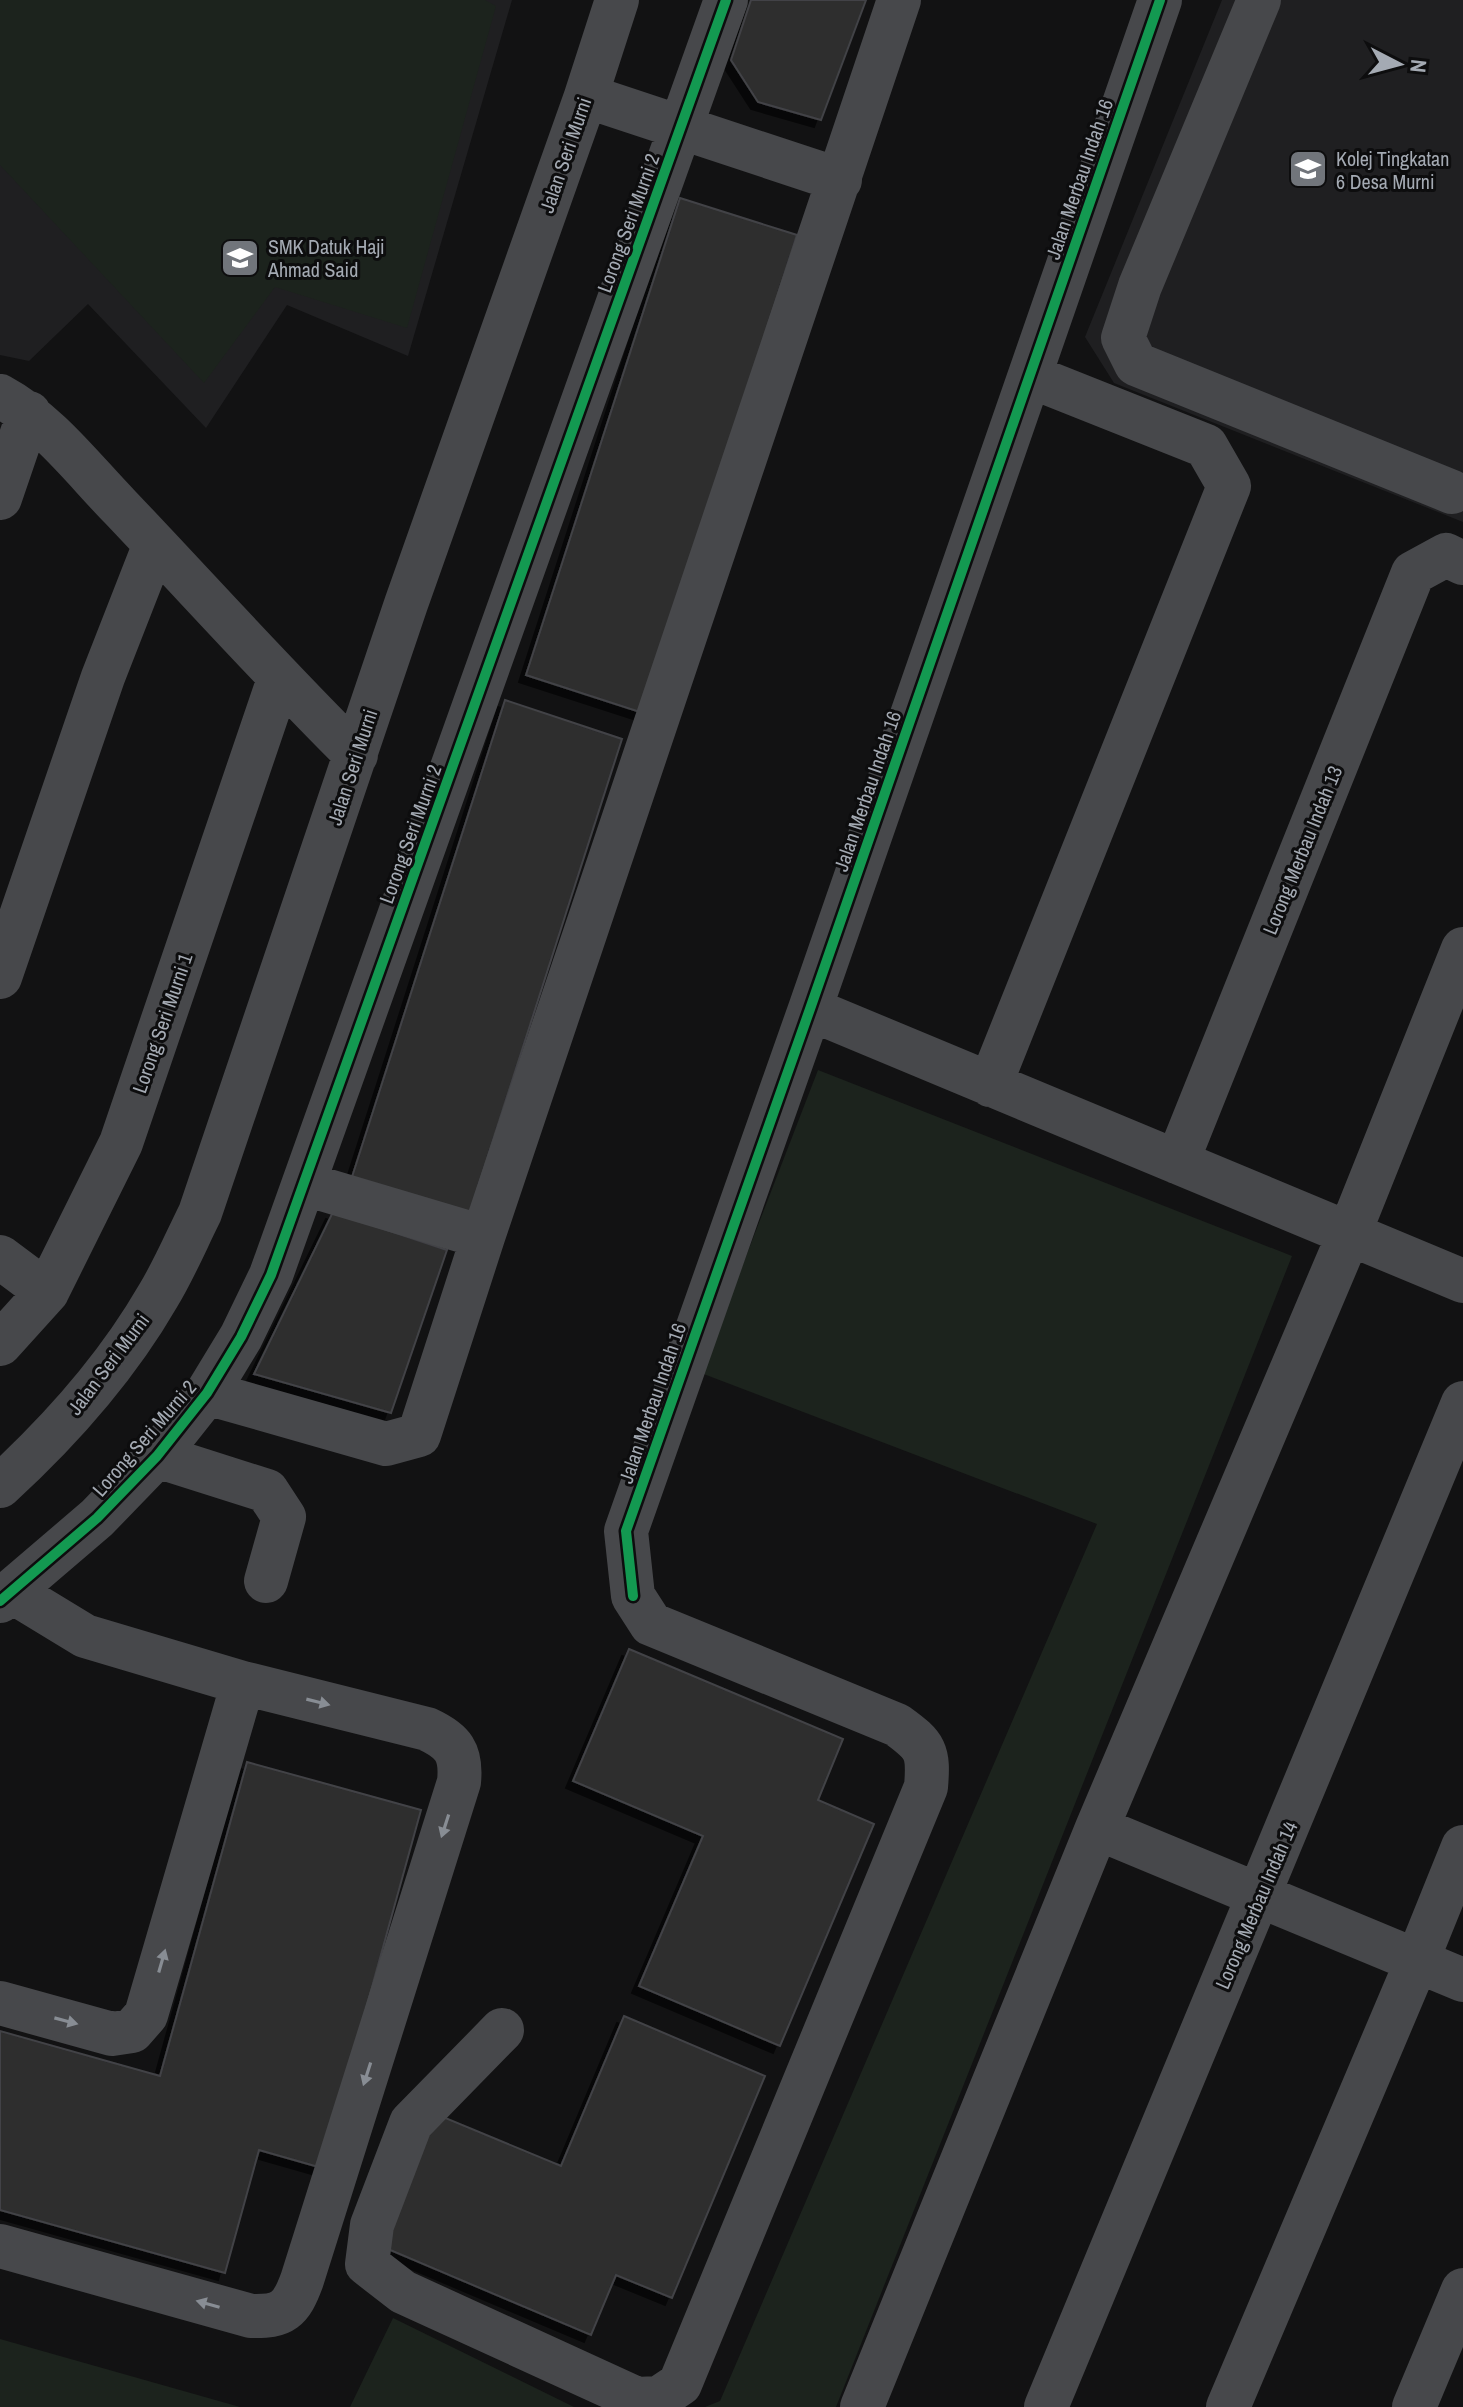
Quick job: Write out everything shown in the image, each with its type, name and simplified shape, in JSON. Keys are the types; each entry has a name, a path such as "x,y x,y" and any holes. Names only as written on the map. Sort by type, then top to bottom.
{"street":[{"name":"Jalan Seri Murni","path":"0,1486 41,1448 102,1378 158,1297 200,1213 617,0"},
{"name":"Lorong Seri Murni 2","path":"6,1596 97,1518 157,1456 207,1393 241,1337 271,1275 726,0"},
{"path":"207,1393 386,1444 419,1435 899,0"},
{"name":"Jalan Merbau Indah 16","path":"502,2030 411,2123 372,2225 367,2264 403,2292 637,2399 659,2398 680,2384 926,1787 929,1760 916,1738 897,1725 651,1624 633,1596 626,1531 1160,0"},
{"path":"1259,0 1140,286 1123,338 1136,364 1452,492"},
{"path":"586,96 840,180"},
{"path":"990,1085 1229,486 1206,446 1030,376"},
{"path":"15,405 155,544 279,679 356,755"},
{"path":"0,498 15,405"},
{"path":"0,977 103,677 155,544"},
{"name":"Lorong Merbau Indah 13","path":"1177,1162 1413,573 1454,559"},
{"name":"Lorong Seri Murni 1","path":"0,1344 47,1292 121,1143 279,679"},
{"path":"862,2407 1097,1828 1349,1234 1463,949"},
{"path":"810,1009 1463,1281"},
{"path":"305,1184 483,1237"},
{"path":"0,1257 47,1292"},
{"name":"Lorong Merbau Indah 14","path":"1046,2407 1463,1403"},
{"path":"157,1456 267,1491 284,1517 266,1581"},
{"path":"0,2246 251,2316 284,2312 295,2299 459,1782 461,1766 456,1751 445,1737 427,1729 243,1683 85,1636 6,1596"},
{"path":"0,2003 112,2034 132,2031 146,2015 243,1683"},
{"path":"1097,1828 1463,1980"},
{"path":"1228,2407 1463,1847"},
{"path":"1414,2407 1463,2290"}],"shaded area":[{"name":"SMK Datuk Haji Ahmad Said","path":"0,0 512,0 408,356 287,305 206,428 88,304 29,361 0,355"},
{"name":"SMK Datuk Haji Ahmad Said","path":"0,0 485,0 496,6 407,328 275,287 204,383 0,165"},
{"name":"Kolej Tingkatan 6 Desa Murni","path":"1222,0 1463,0 1463,522 1114,383 1085,337"},
{"path":"818,1070 1292,1256 836,2407 705,2407 720,2401 1097,1524 701,1373"},
{"path":"393,2318 574,2407 350,2407"},
{"path":"0,2339 240,2407 0,2407"}],"building":[{"path":"751,0 866,0 821,120 758,102 731,60"},
{"path":"680,198 797,235 643,713 526,675"},
{"path":"505,700 622,739 469,1215 352,1177"},
{"path":"333,1212 447,1250 391,1413 254,1374"},
{"path":"629,1649 843,1739 818,1800 874,1824 780,2046 639,1986 703,1836 573,1781"},
{"path":"247,1762 421,1810 322,2168 259,2150 225,2273 0,2210 0,2031 160,2076"},
{"path":"624,2016 765,2076 672,2298 616,2275 591,2335 376,2244 431,2112 561,2166"}],"cycle path":[{"path":"0,1601 97,1518 157,1456 207,1393 241,1337 271,1275 726,0"},
{"path":"633,1596 626,1531 1160,0"}],"place":[{"name":"Kolej Tingkatan 6 Desa Murni","path":"1308,169"},
{"name":"SMK Datuk Haji Ahmad Said","path":"240,258"}]}
